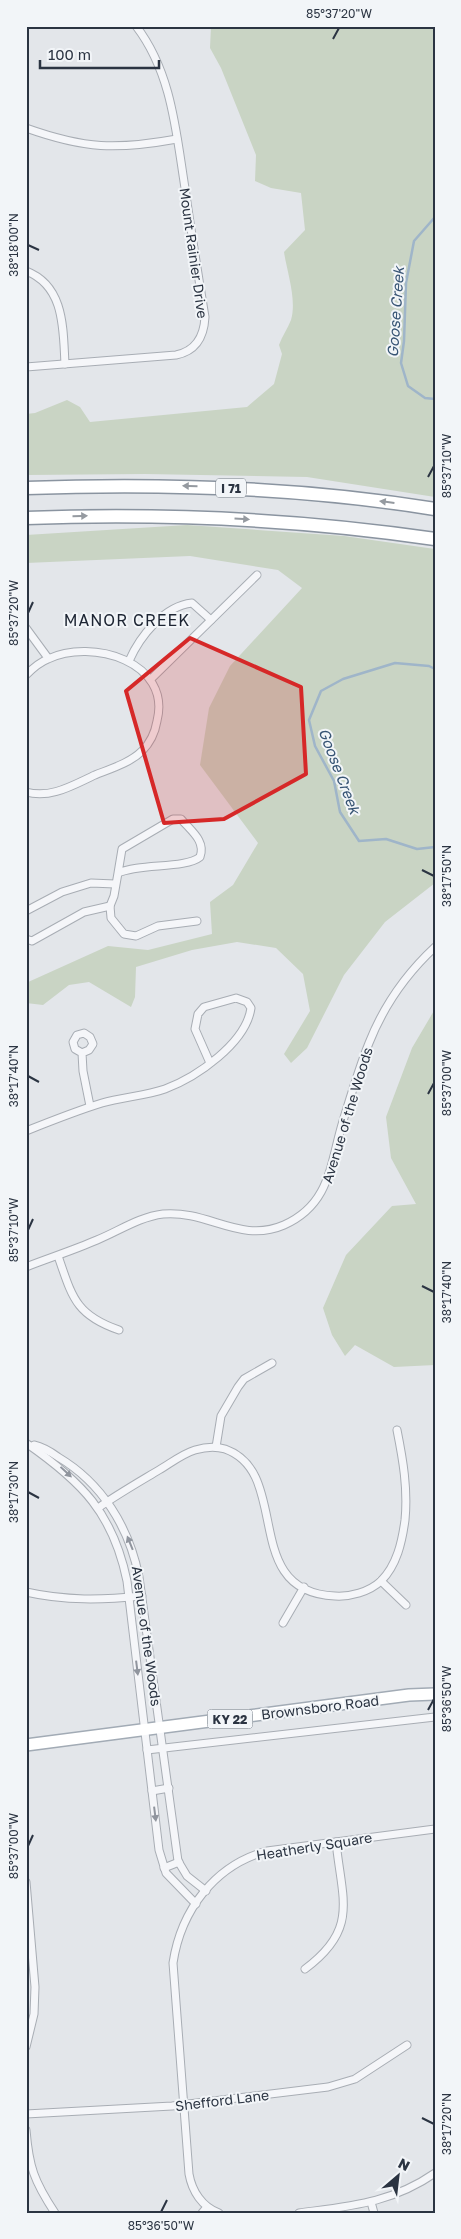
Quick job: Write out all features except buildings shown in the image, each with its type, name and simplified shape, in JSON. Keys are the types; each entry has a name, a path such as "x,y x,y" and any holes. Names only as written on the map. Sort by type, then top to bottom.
{"highway":[{"name":"I 71","path":"26,488 103,485 196,486 334,496 435,509"},
{"name":"I 71","path":"26,518 98,516 213,517 342,527 435,539"}],"main road":[{"name":"Brownsboro Road","path":"26,1746 409,1695 435,1694"}],"street":[{"name":"Mount Rainier Drive","path":"26,368 181,354 190,350 202,336 205,317 171,103 162,73 152,51 136,26"},
{"path":"26,128 91,146 135,146 177,139"},
{"path":"26,271 45,283 56,298 62,319 65,364"},
{"path":"151,679 257,575"},
{"path":"129,661 135,648 147,633 167,612 180,604 192,603 211,620"},
{"path":"26,628 48,658"},
{"path":"26,675 48,658 76,652 86,652 129,661 140,667 151,679 157,692 159,712 155,730 142,752 135,758 57,792 42,794 26,792"},
{"path":"118,873 130,868 196,860 200,857 202,844 181,819 173,819 122,849 110,906 111,918 124,934 130,936 136,936 158,926 198,921"},
{"path":"26,911 62,892 91,883 115,884"},
{"path":"26,939 32,941 84,912 110,906"},
{"name":"Avenue of the Woods","path":"26,1267 58,1256 131,1223 162,1214 200,1216 237,1229 258,1231 284,1225 304,1213 317,1199 329,1176 345,1113 369,1042 381,1016 406,976 435,947"},
{"path":"26,1131 90,1106 164,1089 191,1077 223,1054 246,1024 251,1008 247,1002 236,998 204,1007 198,1014 195,1029 210,1063"},
{"path":"82,1053 83,1071 90,1106"},
{"path":"58,1256 77,1303 89,1317 119,1330"},
{"path":"216,1447 222,1416 238,1387 244,1379 272,1363"},
{"path":"98,1508 187,1453 216,1447 230,1451 252,1469 259,1484 276,1557 290,1576 304,1588 322,1594 348,1596 363,1591 381,1581 397,1558 406,1513 406,1476 397,1430"},
{"name":"Avenue of the Woods","path":"27,1443 37,1445 66,1461 80,1472 108,1501 122,1526 135,1558 179,1862"},
{"name":"Avenue of the Woods","path":"27,1443 68,1474 98,1508 108,1524 120,1554 129,1597 152,1790 164,1868"},
{"path":"381,1581 406,1606"},
{"path":"283,1623 304,1588"},
{"path":"26,1592 72,1600 142,1596"},
{"path":"147,1750 435,1717"},
{"path":"152,1790 169,1788"},
{"name":"Heatherly Square","path":"205,2210 191,2183 183,2105 173,1963 180,1930 206,1891 225,1871 250,1856 268,1851 435,1829"},
{"path":"305,1969 317,1960 335,1941 342,1926 344,1909 336,1842"},
{"path":"196,1904 174,1883 164,1868 179,1862 187,1876 206,1891"},
{"path":"26,1882 35,1987 33,2022 26,2047"},
{"name":"Shefford Lane","path":"26,2114 183,2105 342,2084 366,2073 407,2045"},
{"path":"26,2130 32,2173 55,2213"},
{"path":"299,2213 371,2202 400,2193 435,2173"},
{"path":"371,2202 374,2213"},
{"path":"205,2210 219,2213"}],"highlighted area":[{"path":"190,638 301,687 306,774 224,819 164,823 126,691"}],"green space":[{"path":"211,26 435,26 435,497 307,477 145,474 26,475 26,414 35,413 67,400 80,407 90,422 247,407 274,384 282,354 279,345 293,312 292,295 284,252 305,230 301,193 271,188 255,181 256,155 221,68 210,48"},
{"path":"187,525 344,536 435,549 435,883 385,922 344,975 307,1048 291,1063 284,1054 310,1011 303,974 276,948 237,942 192,950 136,967 135,997 131,1007 89,982 69,985 43,1005 26,1003 26,983 108,946 148,950 212,934 210,902 233,885 258,843 200,765 209,708 230,666 302,588 278,570 190,556 26,563 26,535"},
{"path":"435,1009 435,1365 394,1367 355,1345 345,1356 332,1335 323,1308 346,1255 392,1206 416,1204 391,1158 386,1117 412,1048"}],"waterway":[{"name":"Goose Creek","path":"435,217 414,241 406,283 404,341 401,363 408,386 425,398 435,399"},
{"name":"Goose Creek","path":"435,669 429,666 395,663 343,679 321,691 309,720 315,746 334,781 340,812 359,841 386,839 417,849 435,847"}],"district":[{"name":"MANOR CREEK","path":"127,620"}]}
